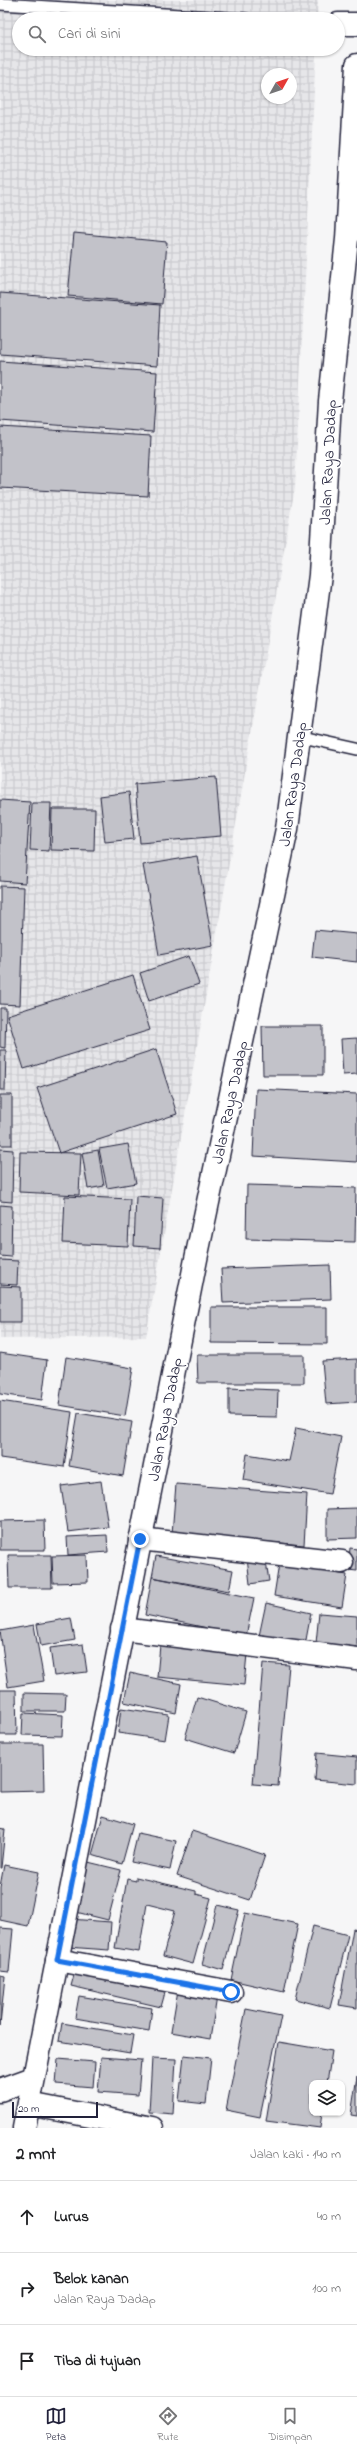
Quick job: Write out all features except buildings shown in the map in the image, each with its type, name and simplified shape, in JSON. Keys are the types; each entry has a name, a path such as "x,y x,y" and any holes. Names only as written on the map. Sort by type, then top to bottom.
{"main road":[{"path":"345,24 357,24"},
{"name":"Jalan Raya Dadap","path":"24,2128 194,1267 287,829 320,575 330,401 352,239 357,65"},
{"path":"140,1539 342,1562"},
{"path":"122,1629 357,1659"},
{"path":"57,1960 231,1992"},
{"path":"0,2090 34,2078"},
{"path":"29,2104 152,2128"}],"lane":[{"path":"0,4 131,12"},
{"path":"298,736 357,749"}],"shaded area":[{"path":"0,0 318,0 317,12 12,12 12,56 316,56 295,487 146,1337 0,1339"}],"route":[{"path":"140,1539 57,1960 231,1992"}]}
